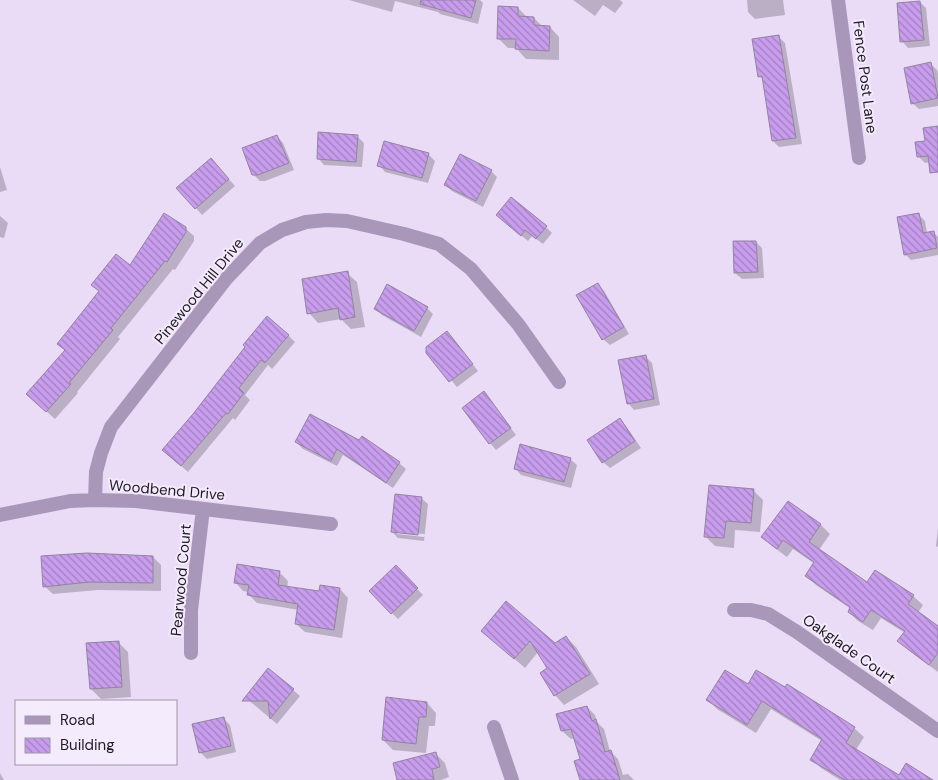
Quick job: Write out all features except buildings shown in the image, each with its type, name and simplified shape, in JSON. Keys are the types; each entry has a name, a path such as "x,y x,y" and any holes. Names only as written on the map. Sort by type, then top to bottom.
{"street":[{"name":"Fence Post Lane","path":"838,0 859,158"},
{"name":"Pinewood Hill Drive","path":"95,500 96,472 111,427 226,279 260,242 282,230 306,222 326,220 347,221 439,244 471,269 518,324 559,382"},
{"name":"Woodbend Drive","path":"0,515 70,501 136,501 331,524"},
{"name":"Pearwood Court","path":"191,653 191,610 203,509"},
{"name":"Oakglade Court","path":"734,610 751,610 768,614 938,731"},
{"path":"494,727 512,780"}]}
